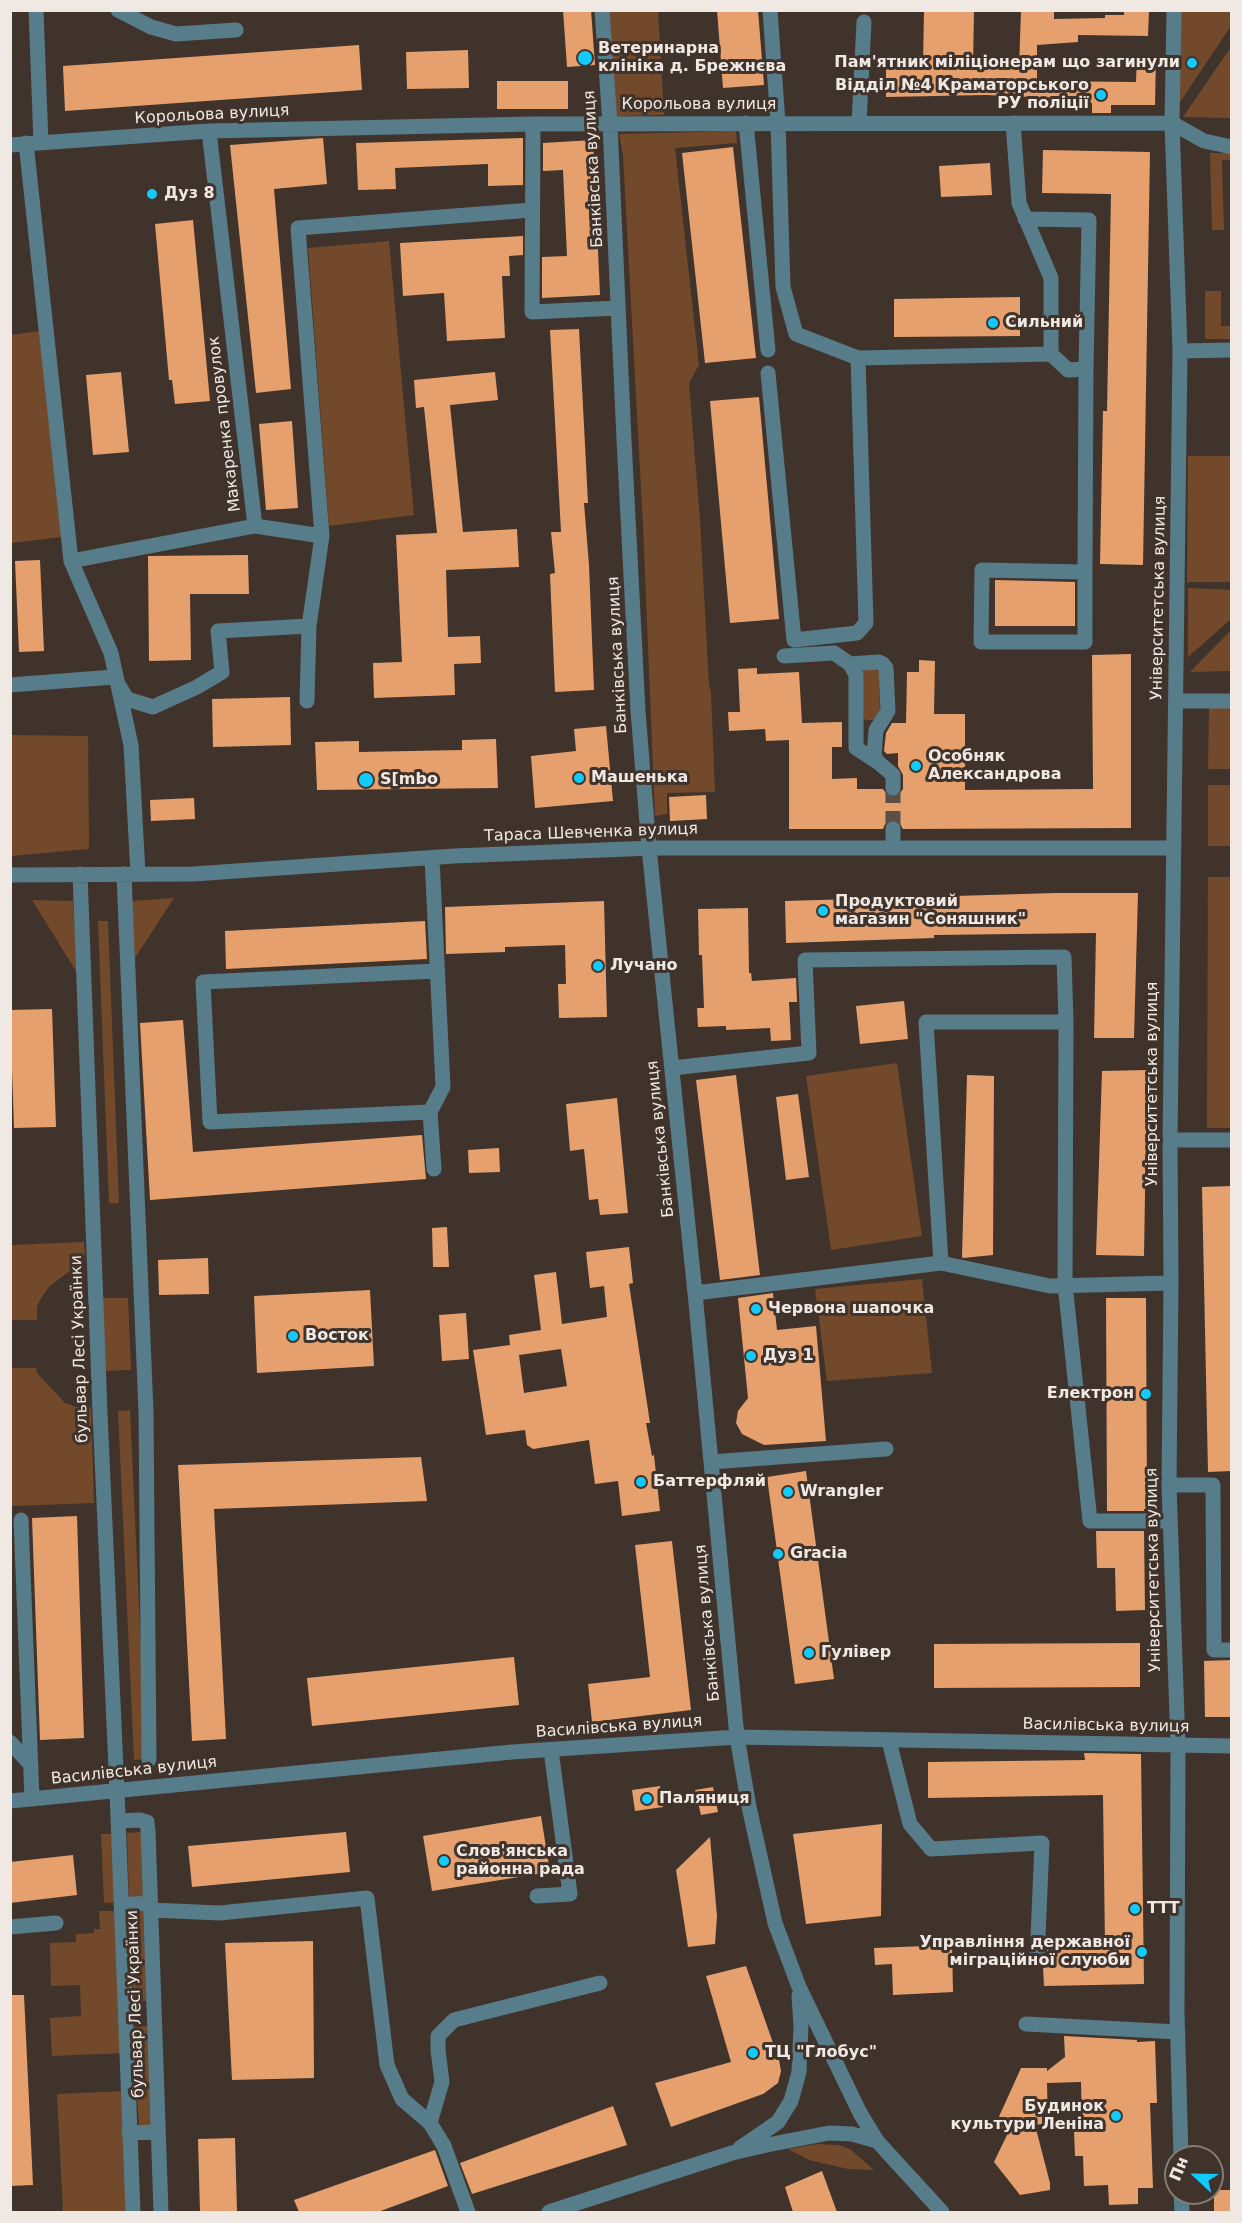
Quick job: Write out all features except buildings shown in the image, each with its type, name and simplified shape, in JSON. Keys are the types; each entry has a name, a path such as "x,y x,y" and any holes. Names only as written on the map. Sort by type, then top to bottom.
{"street":[{"path":"36,10 34,143 71,561 111,653 114,676 131,745 131,874 146,1413 149,1760"},
{"path":"118,10 152,27 176,34 236,30"},
{"name":"Банківська вулиця","path":"603,10 638,711 649,848 695,1293 737,1737 749,1807 775,1923 799,1988 860,2113 877,2141 942,2212"},
{"path":"770,10 778,123 783,287 796,333 858,358 1051,354 1068,370 1086,369"},
{"name":"Університетська вулиця","path":"1174,10 1172,123 1180,351 1170,1140 1169,1485 1178,1746 1178,2032 1181,2145"},
{"path":"859,123 864,22"},
{"path":"746,123 768,350"},
{"path":"1013,123 1018,203 1051,278 1051,354"},
{"path":"1172,123 1204,141 1232,147"},
{"name":"Корольова вулиця","path":"10,145 209,131 533,124 1172,123"},
{"path":"533,124 532,312 618,308"},
{"name":"Макаренка провулок","path":"71,561 255,526 209,131"},
{"path":"307,701 309,626 322,536 298,228 532,210"},
{"path":"1025,219 1089,220 1085,642 981,642 982,570 1085,572"},
{"path":"1180,351 1232,350"},
{"path":"768,373 794,640 857,633 866,623 858,358"},
{"path":"255,526 322,536"},
{"path":"114,676 127,699 153,707 198,687 222,672 218,632 309,626"},
{"path":"784,656 834,653 850,664 856,675 856,748 879,763 892,775 893,788"},
{"path":"850,664 879,662 886,669 888,711 874,736 874,756 879,763"},
{"path":"10,685 114,676"},
{"path":"1176,701 1232,701"},
{"path":"893,829 893,848"},
{"name":"Тараса Шевченка вулиця","path":"10,875 193,874 432,858 649,848 1174,848"},
{"path":"432,858 443,1087 430,1112 434,1169"},
{"name":"бульвар Лесі Українки","path":"80,874 99,1406 133,2212"},
{"path":"672,1068 809,1053 805,960 1064,957 1066,1022 1065,1284 1090,1521 1170,1521"},
{"path":"430,1112 210,1122 203,982 438,971"},
{"path":"941,1263 926,1022 1066,1022"},
{"path":"1170,1140 1232,1140"},
{"path":"695,1293 941,1263 1050,1286 1171,1283"},
{"path":"711,1462 886,1449"},
{"path":"1169,1485 1213,1485 1214,1650 1232,1650"},
{"path":"18,1530 32,1799"},
{"name":"Василівська вулиця","path":"10,1802 512,1752 737,1737 1232,1746"},
{"path":"890,1741 910,1824 931,1849 1042,1843 1037,1960"},
{"path":"10,1742 31,1766"},
{"path":"537,1896 570,1894 551,1750"},
{"name":"бульвар Лесі Українки","path":"118,1821 147,1822 161,2212"},
{"path":"121,1905 220,1913 368,1898 387,2065 402,2099 430,2123 444,2146 468,2212"},
{"path":"10,1927 56,1923"},
{"path":"430,2123 442,2082 438,2036 454,2020 600,1983"},
{"path":"732,2153 778,2122 791,2101 799,2072 801,2043 799,1988"},
{"path":"126,2016 154,2014"},
{"path":"1026,2024 1178,2032"},
{"path":"129,2133 158,2132"},
{"path":"549,2212 732,2153 829,2133 852,2134 877,2141"}],"shaded area":[{"path":"609,11 658,11 664,115 615,116"},
{"path":"1180,11 1231,11 1231,26 1178,105"},
{"path":"1231,47 1231,118 1183,117"},
{"path":"736,131 737,143 675,148 699,365 689,383 711,692 715,792 667,793 667,814 655,816 643,525 623,156 619,134"},
{"path":"1210,153 1231,153 1231,160 1222,160 1224,230 1212,230"},
{"path":"389,241 414,515 329,526 308,248"},
{"path":"1205,291 1221,291 1221,326 1231,326 1231,339 1205,339"},
{"path":"39,331 62,537 11,543 10,335"},
{"path":"1188,456 1231,456 1231,582 1187,582"},
{"path":"1188,588 1232,590 1231,619 1188,657"},
{"path":"1231,630 1231,671 1190,672"},
{"path":"864,669 879,671 880,717 877,720 863,718 862,672"},
{"path":"1209,706 1231,706 1231,769 1208,769"},
{"path":"11,735 88,736 89,849 11,856"},
{"path":"1208,785 1231,785 1231,846 1208,846"},
{"path":"1208,877 1231,877 1231,1128 1207,1128"},
{"path":"174,898 135,958 131,901"},
{"path":"32,900 73,901 77,973"},
{"path":"98,921 108,921 119,1203 109,1203"},
{"path":"897,1063 922,1236 831,1250 806,1076"},
{"path":"84,1242 85,1254 81,1262 49,1287 41,1298 37,1307 37,1320 11,1320 11,1245"},
{"path":"922,1279 932,1373 827,1381 815,1289"},
{"path":"102,1298 128,1298 131,1370 105,1371"},
{"path":"10,1368 36,1368 37,1373 65,1403 76,1407 91,1407 94,1503 11,1506"},
{"path":"130,1410 146,1759 134,1760 118,1411"},
{"path":"141,1832 143,1898 129,1899 127,1833"},
{"path":"101,1834 115,1834 118,1902 104,1903"},
{"path":"129,1910 143,1910 147,2001 133,2001"},
{"path":"99,1911 121,1911 127,2053 52,2056 50,2018 81,2016 80,1985 51,1986 50,1943 76,1942 76,1934 94,1933 94,1929 100,1929"},
{"path":"148,2026 153,2128 139,2128 133,2027"},
{"path":"128,2091 133,2212 63,2212 57,2094"},
{"path":"817,2144 838,2145 850,2149 874,2170 848,2169 809,2160 788,2149"}],"tunnel":[{"path":"893,788 893,829"}],"place":[{"name":"Ветеринарна клініка д. Брежнєва","path":"585,58"},
{"name":"Пам'ятник міліціонерам що загинули","path":"1192,63"},
{"name":"Вiддiл №4 Краматорського РУ поліції","path":"1101,95"},
{"name":"Дуз 8","path":"152,194"},
{"name":"Сильний","path":"993,323"},
{"name":"Особняк Александрова","path":"916,766"},
{"name":"Машенька","path":"579,778"},
{"name":"S[mbo","path":"366,780"},
{"name":"Продуктовий магазин \"Соняшник\"","path":"823,911"},
{"name":"Лучано","path":"598,966"},
{"name":"Червона шапочка","path":"756,1309"},
{"name":"Восток","path":"293,1336"},
{"name":"Дуз 1","path":"751,1356"},
{"name":"Електрон","path":"1146,1394"},
{"name":"Баттерфляй","path":"641,1482"},
{"name":"Wrangler","path":"788,1492"},
{"name":"Gracia","path":"778,1554"},
{"name":"Гулівер","path":"809,1653"},
{"name":"Паляниця","path":"647,1799"},
{"name":"Слов'янська районна рада","path":"444,1861"},
{"name":"ТТТ","path":"1135,1909"},
{"name":"Управління державної міграційної слуюби","path":"1142,1952"},
{"name":"ТЦ \"Глобус\"","path":"753,2053"},
{"name":"Будинок культури Леніна","path":"1116,2116"}]}
